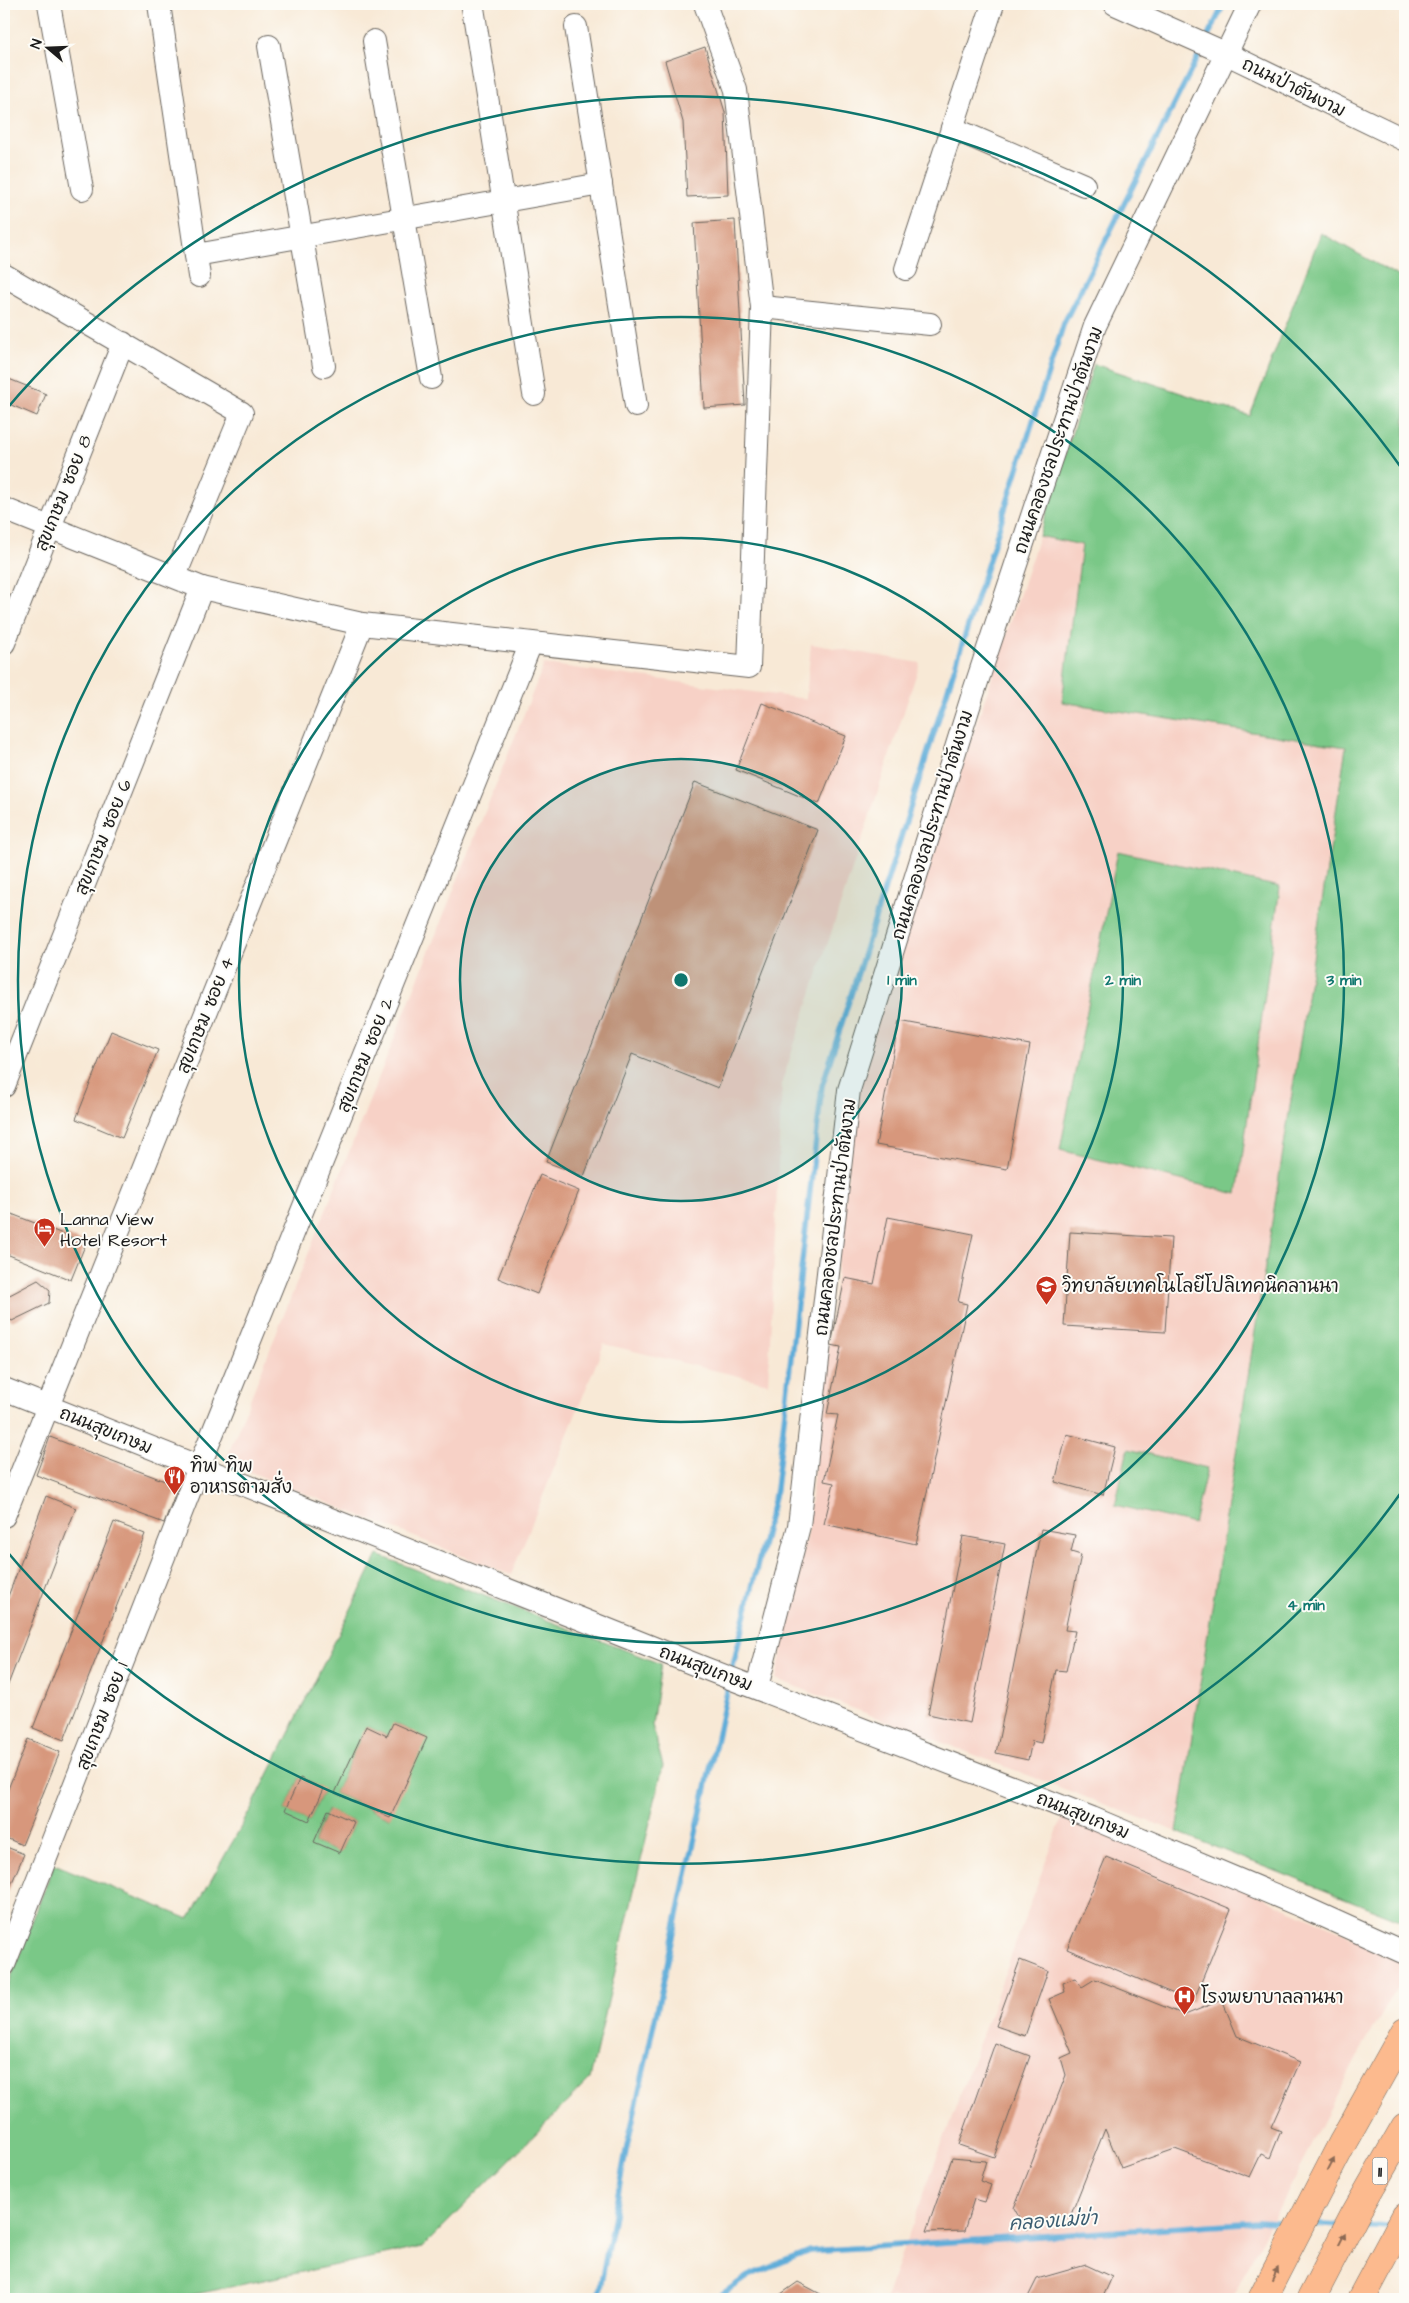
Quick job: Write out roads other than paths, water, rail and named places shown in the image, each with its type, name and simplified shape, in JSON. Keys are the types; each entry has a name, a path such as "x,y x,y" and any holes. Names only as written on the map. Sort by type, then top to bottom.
{"main road":[{"path":"1262,2299 1343,2142 1405,2031"},
{"name":"11","path":"1311,2299 1355,2214 1405,2127"},
{"path":"1361,2299 1405,2217"}],"street":[{"path":"49,4 82,189"},
{"path":"159,4 197,266 302,236 601,184"},
{"path":"4,509 202,588 362,624 749,667 762,307 736,90 705,4"},
{"path":"906,269 992,4"},
{"name":"ถนนป่าตันงาม","path":"1114,4 1183,34 1405,140"},
{"name":"ถนนคลองชลประทานป่าตันงาม","path":"757,1687 799,1526 849,1090 972,697 1095,326 1250,4"},
{"path":"473,8 534,394"},
{"path":"576,27 636,406"},
{"path":"374,41 431,378"},
{"path":"269,46 324,366"},
{"path":"952,128 1084,185"},
{"path":"4,275 242,414 175,576"},
{"path":"762,307 930,324"},
{"name":"สุขเกษม ซอย 8","path":"4,642 123,343"},
{"name":"สุขเกษม ซอย 6","path":"4,1086 202,588"},
{"name":"สุขเกษม ซอย 4","path":"4,1516 362,624"},
{"name":"สุขเกษม ซอย 2","path":"200,1467 531,644"},
{"name":"ถนนสุขเกษม","path":"4,1389 704,1668 1092,1818 1302,1906 1405,1952"},
{"name":"สุขเกษม ซอย 1","path":"4,1965 200,1467"}],"waterway":[{"path":"1206,40 1224,4"},
{"path":"731,1674 776,1489 822,1086 1064,323 1202,49"},
{"path":"598,2299 626,2151 729,1683"},
{"name":"คลองแม่ข่า","path":"715,2299 748,2276 809,2251 1259,2222 1292,2224"},
{"name":"คลองแม่ข่า","path":"1309,2224 1339,2226"},
{"name":"คลองแม่ข่า","path":"1356,2226 1389,2228"}],"place":[{"name":"Lanna View Hotel Resort","path":"44,1248"},
{"name":"วิทยาลัยเทคโนโลยีโปลิเทคนิคลานนา","path":"1046,1305"},
{"name":"ทิพ ทิพ อาหารตามสั่ง","path":"174,1495"},
{"name":"โรงพยาบาลลานนา","path":"1185,2016"}]}
